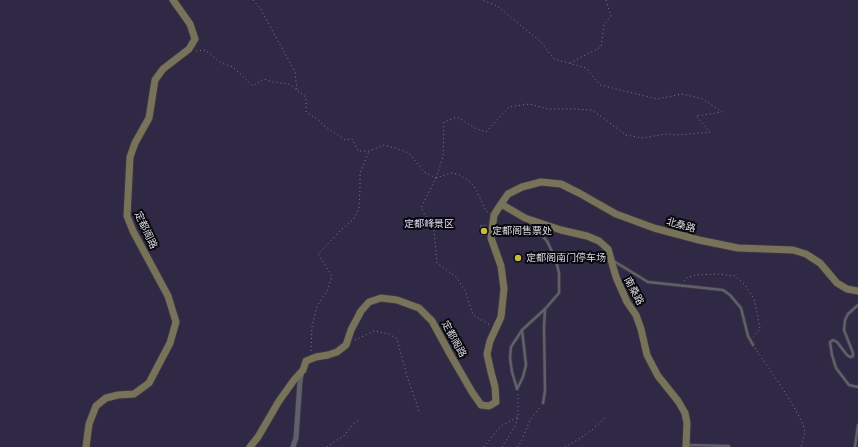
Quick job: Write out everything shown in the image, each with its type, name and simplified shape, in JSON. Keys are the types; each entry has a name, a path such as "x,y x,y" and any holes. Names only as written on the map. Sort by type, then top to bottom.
{"street":[{"name":"定都阁路","path":"86,447 89,424 96,406 106,398 118,395 134,394 149,383 170,343 176,322 168,296 133,231 127,216 130,157 135,143 149,118 155,80 163,69 189,49 195,39 190,24 173,0"},
{"name":"北桑路","path":"501,204 508,194 522,187 541,182 561,184 616,214 654,228 699,240 738,248 793,250 806,254 820,264 837,283 847,289 858,291"},
{"name":"定都阁路","path":"346,345 351,330 361,311 369,302 381,298 397,300 419,308 432,321 481,405 489,406 496,402 495,387 490,372 487,354 490,341 501,317 504,289 501,266 491,238 494,215 501,204"},
{"name":"南桑路","path":"501,204 525,218 561,230 587,236 599,241 608,249 616,277 626,302 636,315 641,328 647,355 658,376 678,401 685,413 687,423 686,446"},
{"path":"293,447 296,438 300,381 306,360 338,352 346,345"},
{"path":"250,447 258,437 279,401 302,370"}],"lane":[{"path":"518,389 512,372 510,358 511,347 522,330 545,309 559,293 559,273 556,260 547,241 525,218"},
{"path":"611,259 648,282 723,290 730,295 741,308 748,336 753,345"},
{"path":"858,305 844,320 844,330 853,356 850,357 847,355 837,342 833,340 830,342 836,368 849,385 858,387"},
{"path":"543,403 545,392 545,309"},
{"path":"518,389 523,378 526,365 522,330"},
{"path":"855,447 858,425"},
{"path":"686,446 729,446"}],"path":[{"path":"253,0 260,8 295,72 297,91"},
{"path":"482,0 497,6 541,42 554,59 586,68 600,84 657,99 682,94 703,99 722,112 696,116 710,132 678,135 665,134 643,138 626,135 592,110 548,109 529,104 508,107 486,132 475,128 457,117 444,122 444,157 436,178 421,208 434,230 437,263 456,277 465,290 473,315 496,329"},
{"path":"570,64 601,47 604,25 611,16 606,0"},
{"path":"195,51 205,50 221,63 233,67 254,86 264,79 289,84 306,97 306,112 345,140 352,140 358,151 369,151 384,145 410,154 424,172 436,178 451,173 462,176 474,186 486,211 494,215"},
{"path":"310,359 312,327 317,306 327,291 332,276 318,254 353,220 359,209 360,173 369,151"},
{"path":"346,345 374,330 389,334 398,339 407,376 420,414"},
{"path":"753,345 782,386 803,424 804,433 801,447"},
{"path":"502,447 515,426 518,417 518,389"},
{"path":"517,447 521,442 530,420 543,403"},
{"path":"484,447 501,426 518,417"},
{"path":"565,447 579,440 605,418"},
{"path":"327,447 343,437 353,424 359,420"}],"green space":[{"name":"定都峰景区","path":"0,0 858,0 858,447 0,447"}],"building":[{"name":"定都阁售票处","path":"480,225 486,225 486,236 481,236"}],"place":[{"name":"定都阁售票处","path":"484,231"},
{"name":"定都阁南门停车场","path":"518,258"}]}
